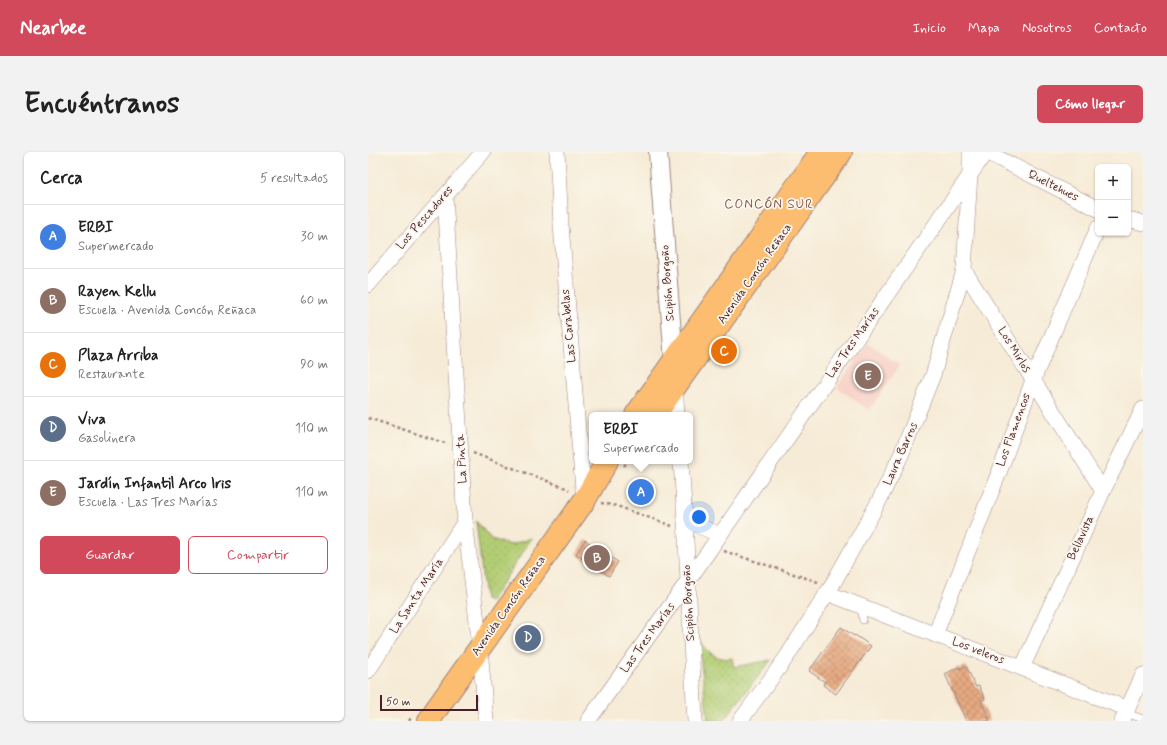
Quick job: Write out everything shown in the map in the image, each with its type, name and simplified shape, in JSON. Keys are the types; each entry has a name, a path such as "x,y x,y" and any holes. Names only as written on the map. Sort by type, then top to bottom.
{"main road":[{"name":"Avenida Concón Reñaca","path":"638,412 821,152"},
{"name":"Avenida Concón Reñaca","path":"657,412 841,152"},
{"name":"Avenida Concón Reñaca","path":"430,718 584,500 605,464"},
{"name":"Avenida Concón Reñaca","path":"584,500 617,464"}],"street":[{"name":"Los Pescadores","path":"368,285 483,152"},
{"name":"Las Carabelas","path":"557,152 561,233 584,500"},
{"name":"Scipión Borgoño","path":"658,152 677,412"},
{"name":"Laura Barros","path":"740,721 786,658 829,590 879,501 901,455 933,375 964,270 970,152"},
{"name":"Las Tres Marías","path":"588,721 716,541 986,152"},
{"name":"Queltehues","path":"986,152 1095,207"},
{"name":"La Pinta","path":"445,196 465,521 480,647 486,721"},
{"path":"1131,220 1143,223"},
{"name":"Los Flamencos","path":"935,635 1000,470 1033,380 1095,235"},
{"name":"Los Mirlos","path":"964,270 1103,491"},
{"name":"Bellavista","path":"1022,668 1103,491 1143,409"},
{"name":"Scipión Borgoño","path":"681,464 686,526 695,721"},
{"name":"La Santa María","path":"368,671 465,521"},
{"path":"686,526 716,541"},
{"name":"Los veleros","path":"829,590 862,613 935,635 1022,668 1126,714"},
{"path":"1126,714 1143,676"}],"lane":[{"path":"1126,714 1143,719"}],"path":[{"path":"368,418 461,449 566,488 584,500 617,506 686,526"},
{"path":"716,541 829,590"}],"shaded area":[{"path":"868,343 900,365 869,410 837,387"}],"green space":[{"path":"476,521 491,539 511,545 532,538 490,602 485,599"},
{"path":"698,637 712,654 726,659 732,658 734,667 771,660 723,721 708,721"}],"building":[{"path":"585,540 618,562 609,576 576,554"},
{"path":"841,627 871,646 836,694 823,685 825,682 809,671"},
{"path":"966,666 976,687 979,686 985,699 981,701 990,721 966,721 945,674 959,667 960,669"}],"place":[{"name":"Plaza Arriba","path":"724,351"},
{"name":"Jardín Infantil Arco Iris","path":"868,376"},
{"name":"ERBI","path":"641,492"},
{"name":"Rayen Kellu","path":"597,558"},
{"name":"Viva","path":"528,638"}],"district":[{"name":"CONCÓN SUR","path":"769,204"}]}
